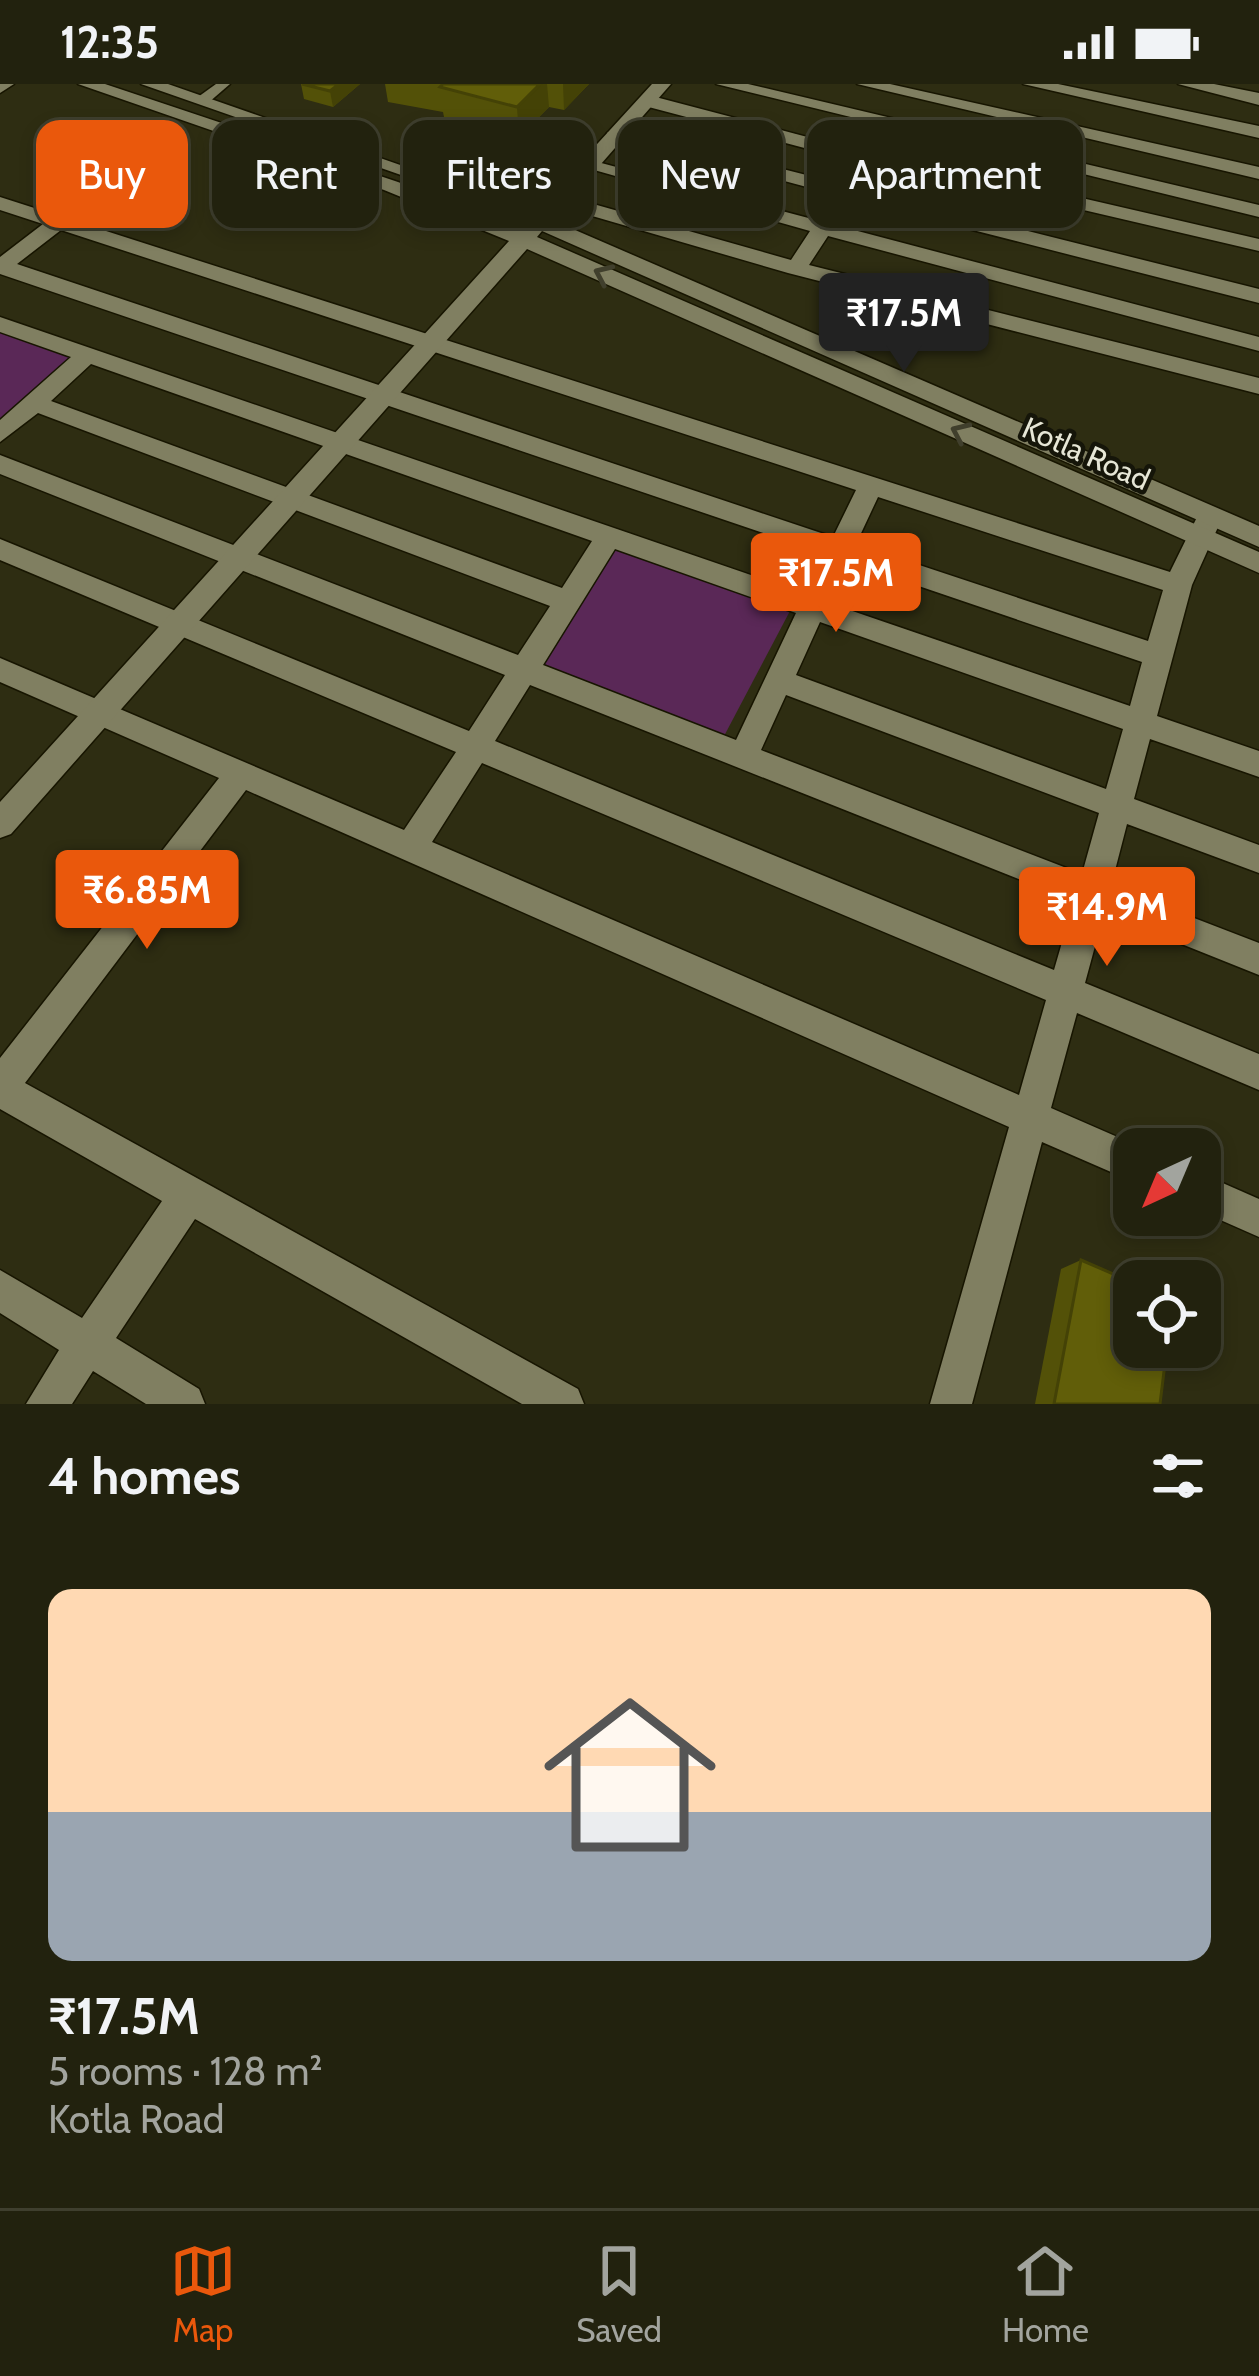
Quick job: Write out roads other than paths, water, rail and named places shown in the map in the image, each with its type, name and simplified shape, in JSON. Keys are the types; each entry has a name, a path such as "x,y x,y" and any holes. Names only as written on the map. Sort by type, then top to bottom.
{"street":[{"name":"Kotla Road","path":"87,84 533,231"},
{"name":"Kotla Road","path":"150,84 390,163 533,231 1205,526 1259,563"},
{"path":"725,84 879,120"},
{"path":"866,84 1028,120"},
{"path":"1032,84 1259,132"},
{"path":"1186,84 1259,99"},
{"path":"1048,120 1064,91"},
{"path":"594,161 655,93 807,138"},
{"path":"617,133 807,182"},
{"path":"1083,133 1259,173"},
{"path":"594,167 807,223"},
{"path":"1083,168 1259,211"},
{"path":"0,203 36,215"},
{"path":"1083,204 1259,245"},
{"path":"594,210 796,268 1247,383 1259,295 991,228"},
{"path":"0,266 50,228"},
{"path":"77,228 1178,585"},
{"path":"0,824 535,228"},
{"path":"796,268 822,228"},
{"path":"827,228 1253,342"},
{"path":"0,266 1158,656"},
{"path":"0,324 1259,764"},
{"path":"0,434 87,355"},
{"path":"34,403 569,602"},
{"path":"0,464 1259,959"},
{"path":"742,756 871,485"},
{"name":"Kotla Road","path":"1205,526 1259,537"},
{"path":"951,1404 1178,585 1205,526"},
{"path":"410,849 610,537"},
{"path":"0,548 1259,1072"},
{"path":"0,669 1113,1154"},
{"path":"779,680 1259,859"},
{"path":"239,775 0,1088 563,1404"},
{"path":"47,1404 189,1195"},
{"path":"1221,1201 1259,1217"},
{"path":"0,1290 184,1404"}],"lane":[{"path":"203,100 224,84"}]}
